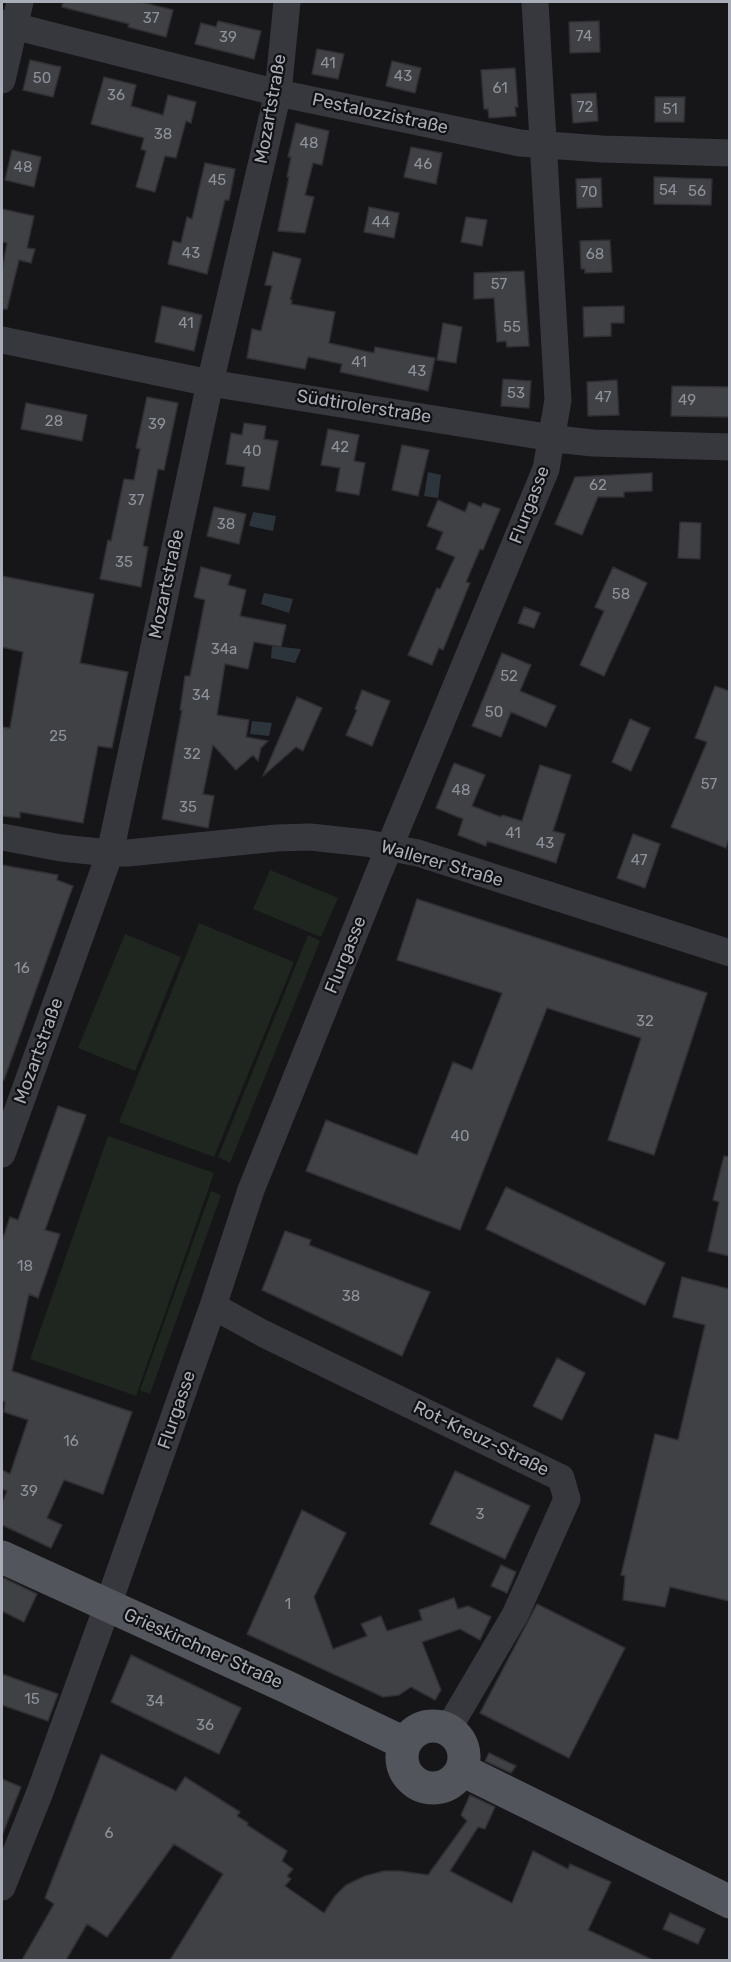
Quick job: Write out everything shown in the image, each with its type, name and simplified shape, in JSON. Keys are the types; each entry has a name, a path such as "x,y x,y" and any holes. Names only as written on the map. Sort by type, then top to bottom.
{"main road":[{"name":"Grieskirchner Straße","path":"2,1557 404,1743"},
{"path":"432,1725 448,1729 461,1742 465,1756 462,1770 449,1785 430,1790 418,1786 408,1778 401,1760 404,1743 415,1731 432,1725"},
{"path":"462,1770 729,1902"}],"street":[{"name":"Mozartstraße","path":"2,1154 110,853 210,383 278,93 287,2"},
{"name":"Flurgasse","path":"2,1887 40,1792 108,1606 251,1190 546,469 558,400 535,2"},
{"name":"Pestalozzistraße","path":"12,17 278,93 520,143 729,153"},
{"path":"2,80 12,17"},
{"name":"Südtirolerstraße","path":"2,340 210,383 553,438 593,443 729,447"},
{"name":"Wallerer Straße","path":"2,837 61,848 110,853 259,839 310,837 366,843 418,853 729,953"},
{"name":"Rot-Kreuz-Straße","path":"213,1306 264,1334 561,1478 567,1499 534,1573 515,1615 448,1729"}],"shaded area":[{"path":"428,472 441,475 438,498 424,496"},
{"path":"253,512 276,516 273,531 249,526"},
{"path":"264,593 293,599 289,613 261,604"},
{"path":"272,646 301,649 295,663 271,658"},
{"path":"252,721 272,723 269,736 250,734"},
{"path":"270,870 338,898 321,937 253,909"},
{"path":"199,923 294,962 214,1157 119,1122"},
{"path":"125,934 181,957 135,1071 78,1048"},
{"path":"308,935 320,941 230,1163 218,1157"},
{"path":"108,1136 214,1173 136,1396 30,1359"},
{"path":"211,1191 221,1195 150,1394 140,1390"}],"building":[{"path":"63,2 141,2 173,10 166,37 128,27 129,24 62,7"},
{"path":"218,21 261,31 254,59 195,44 201,23 216,27"},
{"path":"599,21 600,52 570,53 569,22"},
{"path":"317,49 344,54 338,79 312,74"},
{"path":"30,60 61,67 53,97 23,90"},
{"path":"392,61 421,68 415,93 386,86"},
{"path":"515,68 518,107 515,107 516,116 489,118 488,109 484,109 481,70"},
{"path":"104,77 136,85 131,106 163,115 168,95 196,102 191,123 186,121 176,158 165,156 155,192 136,187 146,151 141,149 144,138 91,124"},
{"path":"596,93 598,121 573,123 571,94"},
{"path":"655,97 685,97 684,122 655,122"},
{"path":"296,123 329,131 322,165 313,163 305,195 314,197 305,233 278,231 289,177 287,177 291,157 288,157"},
{"path":"411,147 442,153 436,184 404,177"},
{"path":"12,150 41,157 34,187 5,180"},
{"path":"205,163 235,169 229,200 225,200 207,274 168,264 173,241 181,243 187,217 192,219"},
{"path":"654,177 712,179 711,205 654,204"},
{"path":"601,178 602,207 577,208 576,179"},
{"path":"369,207 399,213 394,238 364,232"},
{"path":"2,209 34,216 27,248 35,249 31,263 19,260 7,309 2,309 2,270 7,243 2,242"},
{"path":"466,217 487,220 482,246 461,242"},
{"path":"610,240 612,272 585,273 585,269 581,269 580,241"},
{"path":"273,252 301,259 290,300 292,300 291,304 335,312 329,343 374,353 375,347 435,358 428,391 340,372 342,364 308,357 305,369 247,358 252,329 261,331 272,286 265,285"},
{"path":"524,271 529,346 507,347 506,341 497,342 494,298 474,299 474,273"},
{"path":"162,306 202,315 194,351 155,342"},
{"path":"624,306 624,323 611,323 611,336 584,337 583,307"},
{"path":"443,323 462,327 456,363 437,360"},
{"path":"503,379 531,381 529,408 501,406"},
{"path":"617,380 619,415 588,416 587,382"},
{"path":"672,386 729,387 729,417 671,416"},
{"path":"147,397 178,403 164,470 158,469 143,546 148,547 141,587 100,579 108,540 111,541 124,479 134,480 140,449 136,448"},
{"path":"26,403 87,415 82,441 21,429"},
{"path":"244,423 266,426 264,439 278,441 269,490 242,486 245,467 226,464 231,433 242,435"},
{"path":"328,429 359,435 354,461 365,463 359,495 336,491 340,468 321,465"},
{"path":"402,445 429,450 418,496 392,490"},
{"path":"652,473 652,491 624,492 624,497 598,497 582,535 555,524 575,477"},
{"path":"438,500 465,512 469,502 481,507 483,503 500,509 483,550 480,549 466,582 470,583 443,650 439,648 432,665 408,655 437,588 440,589 455,557 436,549 443,532 427,526"},
{"path":"214,507 246,514 239,544 207,536"},
{"path":"680,522 701,523 700,559 678,558"},
{"path":"201,567 231,575 228,585 246,590 240,616 286,625 281,647 254,642 248,669 225,664 217,715 249,720 246,737 268,741 261,748 258,761 253,755 236,770 213,745 203,794 214,796 208,828 162,819 182,710 180,710 185,676 190,676 205,600 194,597"},
{"path":"613,567 647,583 604,676 580,665 604,611 595,607"},
{"path":"2,576 94,594 80,663 128,672 112,748 98,746 83,823 20,812 20,818 2,816 2,727 10,728 23,652 2,647"},
{"path":"524,607 540,613 534,628 518,623"},
{"path":"502,653 531,665 520,691 556,706 546,727 511,712 501,737 472,726"},
{"path":"715,686 729,691 729,838 726,848 671,827 707,742 695,738"},
{"path":"362,690 390,701 372,746 346,735 357,710 355,709"},
{"path":"297,697 322,708 303,751 296,747 263,776"},
{"path":"630,719 650,728 631,771 612,762"},
{"path":"454,763 485,775 472,806 501,817 502,815 522,821 540,765 571,775 553,831 565,834 556,863 487,841 486,846 458,835 463,819 436,808"},
{"path":"633,834 660,844 645,888 617,878"},
{"path":"2,865 58,875 57,880 73,886 4,1080 2,1080"},
{"path":"417,899 707,993 654,1155 608,1140 641,1038 547,1008 460,1230 306,1171 326,1120 417,1155 453,1062 472,1070 502,993 397,960"},
{"path":"58,1106 86,1115 45,1230 60,1234 38,1298 29,1294 12,1371 132,1412 103,1494 64,1480 47,1518 62,1525 51,1548 2,1525 2,1503 7,1491 2,1489 2,1470 10,1474 28,1420 4,1412 5,1402 2,1401 2,1241 10,1217 18,1220"},
{"path":"724,1156 729,1157 729,1256 708,1251 719,1202 713,1200"},
{"path":"506,1187 665,1263 645,1305 486,1229"},
{"path":"285,1231 311,1240 309,1245 430,1292 402,1356 262,1290"},
{"path":"682,1277 729,1289 729,1601 670,1587 665,1607 623,1600 625,1576 621,1575 655,1434 678,1440 705,1325 673,1317"},
{"path":"557,1358 585,1373 562,1420 533,1406"},
{"path":"455,1471 530,1506 505,1559 430,1524"},
{"path":"302,1510 346,1533 314,1597 333,1649 367,1636 361,1624 381,1616 387,1631 422,1620 419,1610 454,1598 458,1609 468,1606 491,1617 480,1640 460,1629 422,1642 441,1690 435,1700 411,1687 399,1695 383,1697 247,1634"},
{"path":"501,1565 516,1572 507,1593 491,1586"},
{"path":"2,1577 37,1594 24,1622 2,1611"},
{"path":"537,1604 625,1648 569,1758 480,1713"},
{"path":"131,1655 241,1708 219,1754 111,1702"},
{"path":"2,1674 58,1694 48,1721 2,1705"},
{"path":"489,1753 516,1766 511,1773 485,1761"},
{"path":"101,1754 176,1791 185,1777 240,1812 237,1816 248,1823 247,1825 287,1851 282,1861 293,1869 287,1876 291,1879 285,1886 324,1913 335,1896 346,1885 365,1876 384,1871 428,1875 467,1821 461,1815 470,1795 495,1807 485,1829 478,1827 450,1871 512,1903 533,1851 568,1869 570,1864 611,1882 588,1930 653,1960 170,1960 223,1874 174,1844 107,1937 87,1924 66,1960 22,1960 54,1904 45,1898"},
{"path":"2,1779 21,1787 3,1833 2,1833"},
{"path":"670,1913 705,1929 698,1944 663,1929"}]}
